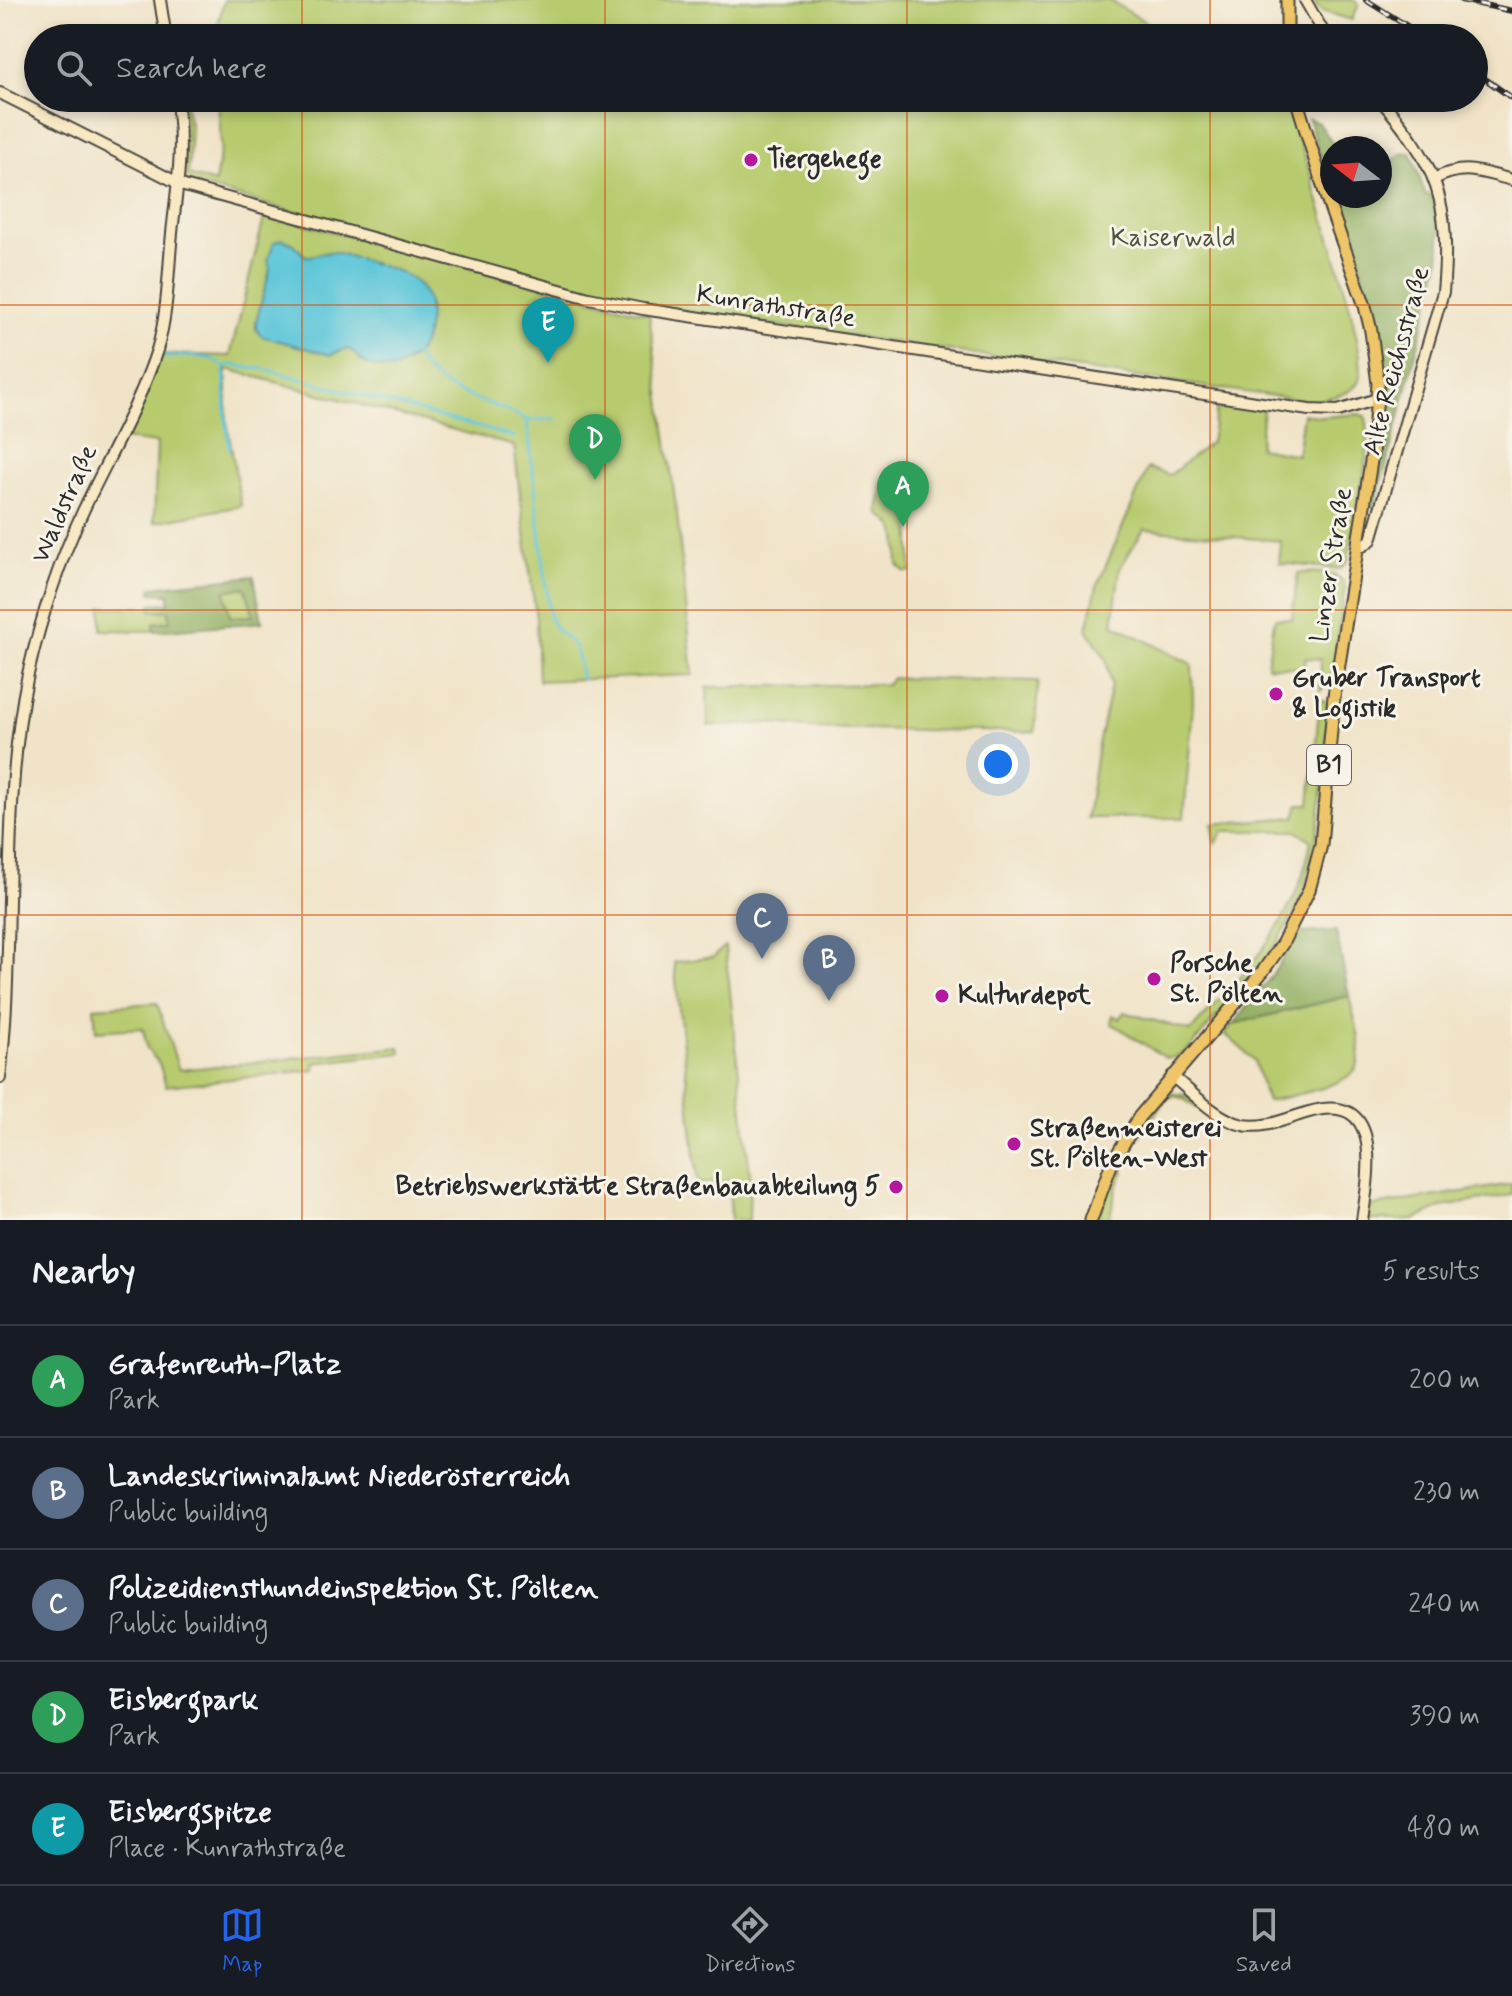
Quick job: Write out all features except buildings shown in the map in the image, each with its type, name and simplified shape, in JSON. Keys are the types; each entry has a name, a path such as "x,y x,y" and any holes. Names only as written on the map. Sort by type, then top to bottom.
{"main road":[{"path":"1287,0 1287,24"},
{"name":"Linzer Straße","path":"1091,1220 1104,1180 1124,1140 1172,1076 1273,959 1309,890 1324,830 1334,696 1377,399 1376,360 1365,306 1300,112"}],"street":[{"path":"160,0 164,24"},
{"path":"1305,0 1319,24"},
{"name":"Kunrathstraße","path":"0,93 24,105"},
{"name":"Kunrathstraße","path":"37,112 178,184 619,305 1309,410 1338,411 1377,399"},
{"name":"Waldstraße","path":"0,1078 9,967 11,795 24,692 55,576 85,506 138,400 157,349 178,184 182,131 179,112"},
{"name":"Alte Reichsstraße","path":"1358,545 1363,546 1371,540 1443,292 1447,237 1434,179 1421,151 1390,112"},
{"path":"1434,179 1454,169 1465,168 1512,180"},
{"path":"1172,1076 1217,1112 1247,1126 1332,1108 1357,1119 1368,1143 1369,1166 1362,1220"}],"green space":[{"path":"224,0 1109,0 1149,24 218,24"},
{"path":"1312,0 1353,0 1359,4 1352,20 1321,11"},
{"name":"Kaiserwald","path":"183,112 187,112 191,129 188,175 215,183 221,147 219,112 1290,112 1345,290 1360,362 1359,381 1344,394 1310,401 649,306 591,294 186,182 183,175 186,131"},
{"path":"1308,119 1319,123 1328,136 1320,136 1320,154"},
{"path":"1411,153 1425,193 1434,198 1440,228 1440,261 1375,508 1371,507 1386,423 1387,373 1373,305 1338,208 1392,208 1392,161 1401,154"},
{"path":"265,214 649,314 677,514 693,675 538,681 536,619 514,446 227,369 227,421 241,506 154,522 157,443 123,439 161,354 230,356"},
{"path":"1218,401 1263,409 1259,448 1297,455 1303,414 1365,416 1368,429 1365,465 1348,561 1340,569 1279,563 1281,541 1144,529 1120,568 1113,624 1192,664 1193,704 1184,818 1087,818 1111,685 1106,659 1087,629 1097,586 1148,468 1170,475 1211,442"},
{"path":"891,477 917,482 911,518 911,572 905,572 898,565 895,530 878,510 884,481"},
{"path":"1298,573 1332,575 1345,587 1331,682 1320,691 1321,659 1305,658 1304,668 1267,666 1274,621 1276,618 1292,619"},
{"path":"254,576 262,622 154,631 154,623 170,621 169,611 151,611 151,604 169,603 169,594 151,593 152,587","holes":["245,587 254,616 230,617 225,591"]},
{"path":"246,587 254,616 230,617 225,591"},
{"path":"102,607 151,607 152,611 169,611 170,621 154,623 154,631 102,630"},
{"path":"892,678 1038,681 1035,732 804,728 770,723 708,726 707,687 886,684"},
{"path":"1320,699 1325,701 1328,709 1321,806 1310,868 1300,898 1286,928 1250,980 1188,1050 1166,1058 1111,1023 1113,1015 1120,1019 1124,1012 1191,1031 1249,966 1282,921 1304,870 1311,840 1296,831 1223,831 1216,844 1212,824 1295,817 1299,804 1310,804"},
{"path":"1336,931 1349,996 1233,1024 1271,977 1299,933"},
{"path":"725,946 750,1175 749,1220 731,1220 729,1181 698,1184 674,962 714,957"},
{"path":"1349,996 1360,1048 1358,1064 1353,1072 1318,1089 1267,1101 1254,1060 1225,1034 1233,1024"},
{"path":"157,1003 179,1070 400,1047 401,1053 314,1063 315,1070 166,1086 159,1063 147,1049 143,1028 96,1031 94,1007"},
{"path":"1168,1093 1186,1095 1197,1103 1197,1108 1174,1096 1165,1100 1121,1169 1124,1171 1109,1220 1098,1220 1124,1151 1144,1118"},
{"path":"1512,1184 1512,1195 1442,1207 1414,1220 1367,1220 1368,1211 1374,1206"}],"water":[{"path":"283,239 294,244 305,256 338,253 412,279 420,286 428,308 426,333 418,352 393,370 368,365 349,349 330,355 261,336 256,322 270,269 268,260 274,242"}],"waterway":[{"path":"416,355 424,368 450,388 527,420 550,619 575,646 582,679"},
{"path":"163,357 204,357 224,367"},
{"path":"224,367 261,368 514,437"},
{"path":"224,367 230,450"},
{"path":"527,420 555,419"}],"railway":[{"path":"1366,0 1404,24"},
{"path":"1461,0 1512,11"},
{"path":"1488,81 1512,98"}],"place":[{"name":"Tiergehege","path":"751,160"},
{"name":"Eisbergspitze","path":"548,363"},
{"name":"Eisbergpark","path":"595,480"},
{"name":"Grafenreuth-Platz","path":"903,527"},
{"name":"Gruber Transport & Logistik","path":"1276,694"},
{"name":"Polizeidiensthundeinspektion St. Pölten","path":"762,959"},
{"name":"Porsche St. Pölten","path":"1154,979"},
{"name":"Kulturdepot","path":"942,996"},
{"name":"Landeskriminalamt Niederösterreich","path":"829,1001"},
{"name":"Straßenmeisterei St. Pölten-West","path":"1014,1144"},
{"name":"Betriebswerkstätte Straßenbauabteilung 5","path":"896,1187"}]}
